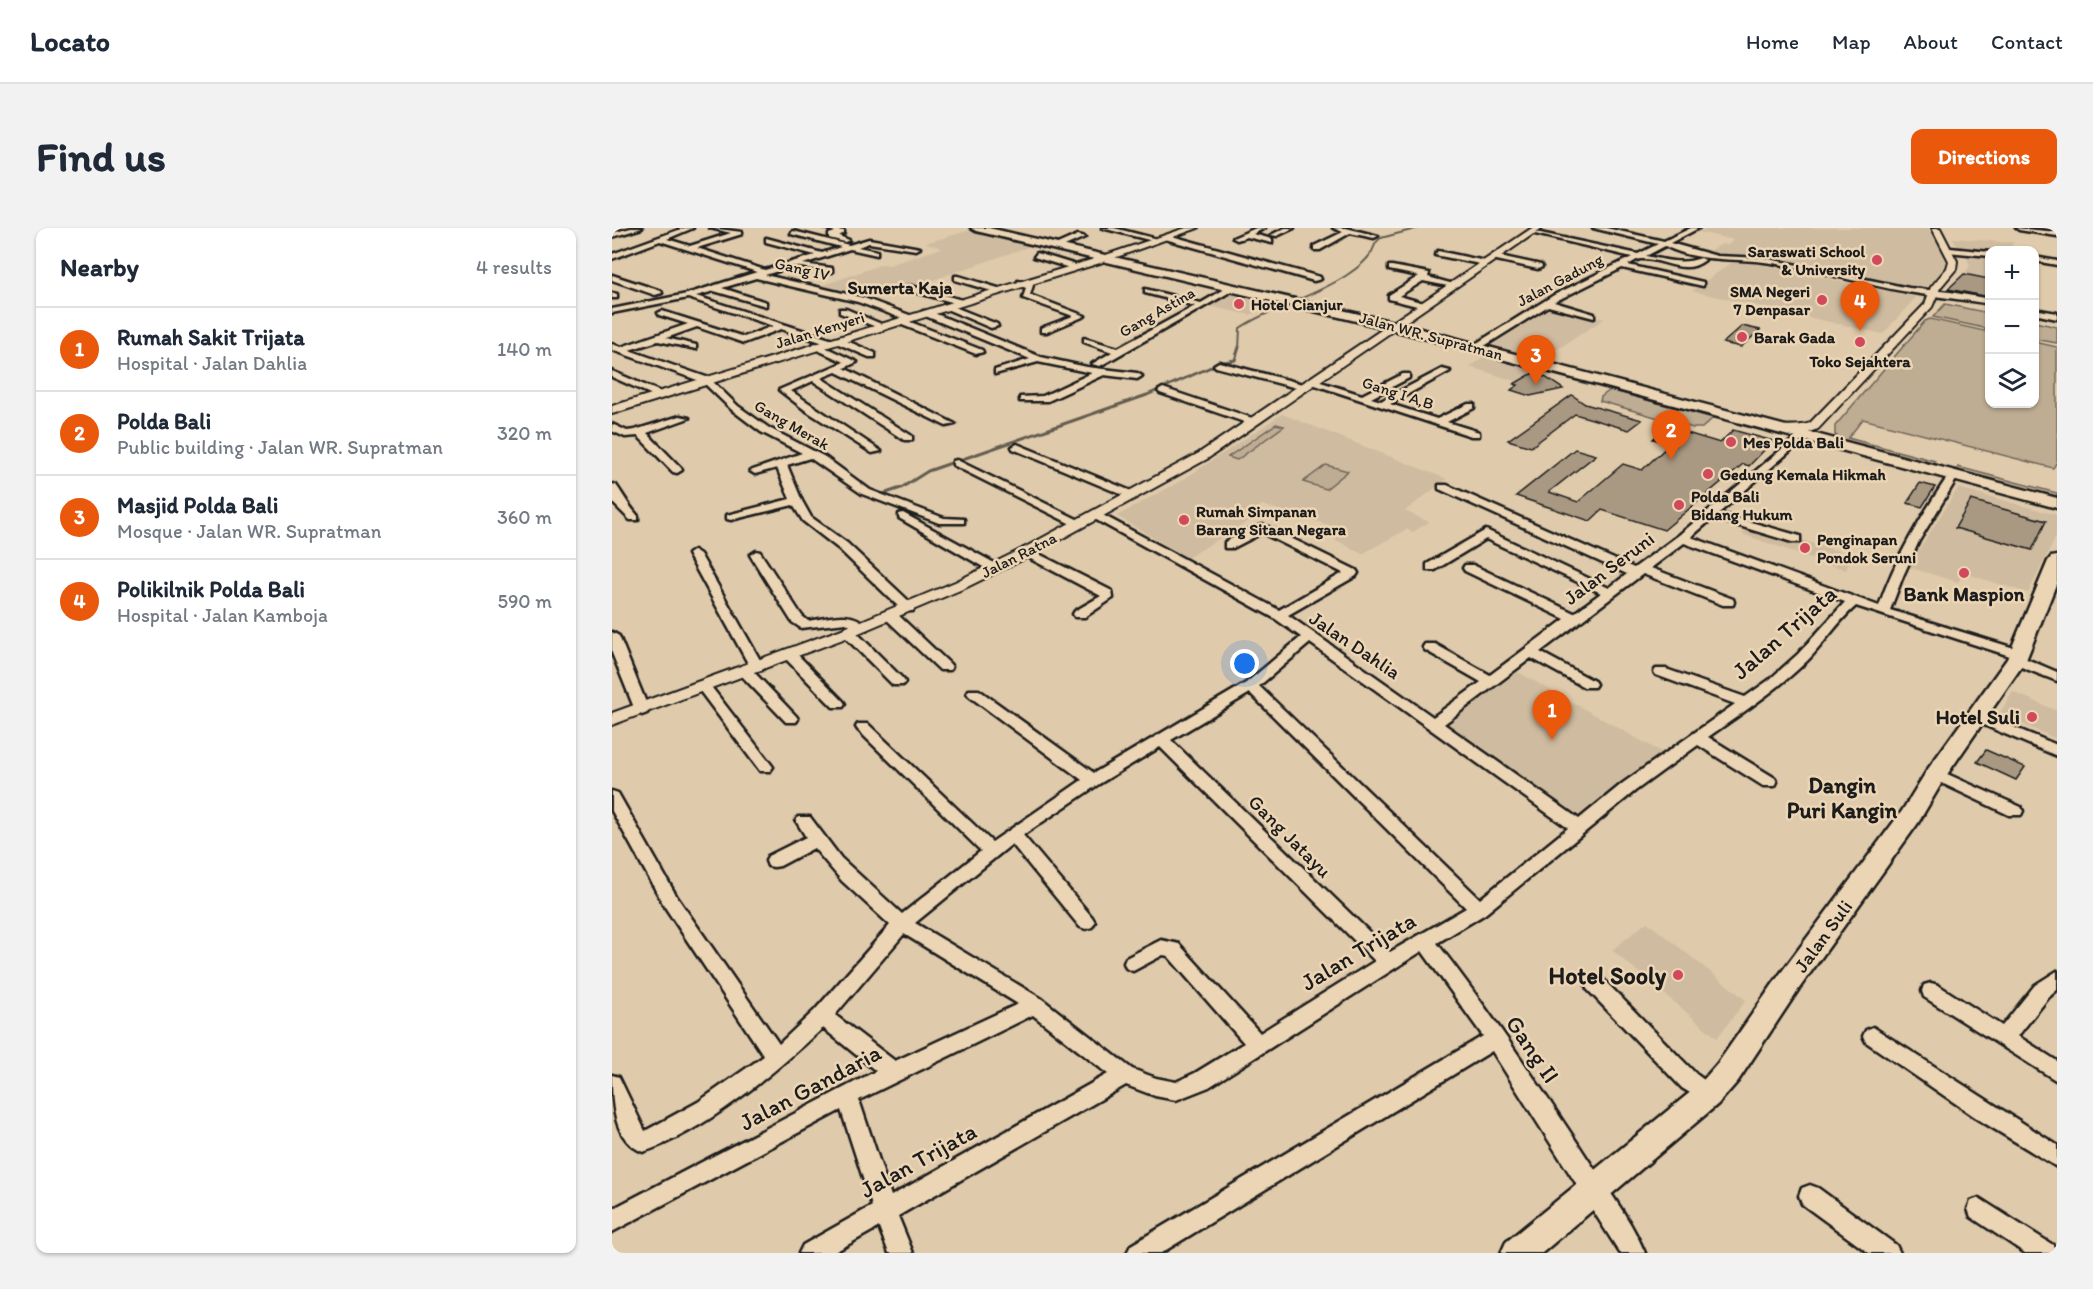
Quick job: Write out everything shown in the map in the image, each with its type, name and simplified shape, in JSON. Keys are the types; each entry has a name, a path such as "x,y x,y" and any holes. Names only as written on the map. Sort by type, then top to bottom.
{"main road":[{"name":"Jalan WR. Supratman","path":"976,228 1393,326 2057,504"},
{"name":"Jalan Suli","path":"1517,1253 1595,1189 1609,1174 1708,1095 1728,1072 1789,982 1910,817 1936,774 2017,657 2057,561"}],"street":[{"path":"612,235 639,228"},
{"path":"612,257 689,228"},
{"path":"691,248 740,233 713,228"},
{"path":"828,228 842,232 833,236 860,243"},
{"path":"1105,228 1158,240"},
{"name":"Jalan Kenyeri","path":"612,410 816,346 838,342 882,326 1194,228"},
{"path":"1251,243 1237,238 1262,228"},
{"path":"1246,234 1272,238 1291,228"},
{"path":"1335,228 1374,236"},
{"path":"1596,228 1718,258 1764,260 1932,294 1950,294 1985,301"},
{"name":"Jalan Gadung","path":"1475,348 1546,303 1696,228"},
{"path":"1772,428 1800,431 1810,429 1929,305 1933,299 1932,294 1952,269 1953,261 1950,250 1936,228"},
{"path":"2019,228 2057,234"},
{"path":"1535,230 1684,265 1692,265 1701,260"},
{"name":"Jalan Ratna","path":"612,719 642,710 854,630 908,608 1027,552 1189,464 1535,230"},
{"path":"1317,248 1349,231"},
{"path":"793,233 874,253"},
{"path":"1057,246 1081,237"},
{"path":"1168,237 1317,279"},
{"path":"660,239 767,273"},
{"path":"769,240 822,255"},
{"path":"612,311 688,296 873,240 916,248"},
{"path":"1950,250 1985,254"},
{"path":"1438,253 1485,263"},
{"path":"1037,255 1073,267"},
{"path":"1495,256 1538,267"},
{"path":"744,257 784,267"},
{"path":"1267,265 1281,259"},
{"path":"2039,260 2057,263"},
{"path":"794,264 829,270"},
{"path":"1620,265 1700,284"},
{"path":"1392,268 1426,275 1392,297 1421,305"},
{"path":"729,273 746,279"},
{"name":"Gang IV","path":"757,276 861,300 979,352"},
{"path":"612,277 658,293"},
{"path":"958,278 995,290"},
{"path":"1421,278 1453,285"},
{"path":"1021,282 1030,287 1025,296 1081,316 1044,330"},
{"path":"713,288 762,304"},
{"path":"911,288 959,302"},
{"name":"Gang Astina","path":"1023,399 1045,399 1100,368 1120,352 1233,288"},
{"path":"1148,291 1200,305"},
{"path":"688,296 838,342 872,355"},
{"path":"1546,303 1592,316"},
{"path":"947,306 994,326"},
{"path":"843,311 882,326"},
{"path":"2039,312 2057,316"},
{"path":"926,313 1038,359 1137,376"},
{"path":"662,314 744,340 781,326"},
{"path":"615,350 712,319"},
{"path":"657,338 693,347"},
{"path":"1087,340 1120,352"},
{"path":"816,346 852,362 785,388 784,392 876,451"},
{"path":"615,350 706,380"},
{"path":"998,372 1038,359"},
{"name":"Gang I A,B","path":"1219,365 1364,398 1475,434"},
{"path":"836,368 950,424"},
{"path":"1382,404 1444,371"},
{"path":"612,374 660,395"},
{"path":"1364,398 1406,376"},
{"path":"813,377 908,438"},
{"name":"Gang Merak","path":"706,380 735,408 765,430 812,453 866,492 943,521 960,520"},
{"path":"1163,391 1254,422"},
{"path":"1439,422 1471,406"},
{"path":"637,433 684,418"},
{"path":"1817,423 1824,435 1839,446"},
{"path":"612,427 625,434 642,433 676,470"},
{"name":"Jalan Seruni","path":"1434,724 1683,538 1801,436"},
{"path":"1017,447 1132,495"},
{"path":"755,471 812,453"},
{"path":"957,463 1079,524"},
{"path":"781,464 796,501 807,519 843,546 908,608"},
{"path":"1883,612 1897,574 1923,521 1954,475"},
{"path":"612,487 618,494 618,502 634,518"},
{"path":"1443,487 1639,571 1728,602"},
{"path":"730,517 796,501"},
{"path":"1712,514 1796,539"},
{"name":"Jalan Dahlia","path":"1095,515 1279,615 1580,828"},
{"path":"903,516 993,568"},
{"path":"1229,545 1256,530 1264,529 1352,573 1279,615"},
{"path":"1431,567 1486,534 1610,593"},
{"path":"1683,538 1853,602"},
{"path":"1027,552 1108,594 1107,598 1080,614"},
{"path":"694,554 751,669 790,719"},
{"path":"756,555 797,619 806,625 848,619 854,630 898,682"},
{"path":"1469,568 1575,619"},
{"name":"Jalan Trijata","path":"811,1253 1125,1075 1155,1088 1176,1091 1202,1080 1388,962 1479,909 1629,788 1774,683 1803,657 1841,612 1853,602 2017,657 2057,677"},
{"path":"890,615 945,667"},
{"path":"612,636 642,710"},
{"path":"612,1084 635,1137 644,1142 658,1137 705,1109 777,1058 822,1016 902,924 991,851 1094,780 1251,686 1309,637"},
{"path":"1430,647 1491,682"},
{"path":"1530,652 1589,684"},
{"path":"789,654 838,704"},
{"path":"1661,672 1745,702"},
{"path":"1251,686 1479,909"},
{"path":"704,687 765,767"},
{"path":"974,693 1094,780"},
{"path":"1977,717 2057,751"},
{"path":"863,727 991,851"},
{"path":"1698,738 1769,782"},
{"name":"Gang Jatayu","path":"1162,740 1388,962"},
{"path":"1936,774 2015,811"},
{"path":"612,797 671,902 777,1058"},
{"path":"804,821 815,840 881,908 902,924 1035,1005 1125,1075"},
{"path":"1013,834 1086,922"},
{"path":"774,861 815,840"},
{"name":"Gang II","path":"1425,941 1454,978 1495,1039 1595,1189 1633,1253"},
{"path":"1133,963 1161,947 1173,949 1258,1045"},
{"path":"2005,1038 2042,991 2057,979"},
{"path":"1594,983 1689,1081 1708,1095"},
{"path":"1931,991 2057,1072"},
{"name":"Jalan Gandaria","path":"612,1221 892,1072 1035,1005"},
{"path":"822,1016 892,1072"},
{"path":"1873,1036 1988,1114 2057,1157"},
{"path":"1139,1253 1495,1039"},
{"path":"848,1095 884,1210 901,1253"},
{"path":"1810,1196 1888,1253"},
{"path":"1979,1209 2045,1253"}],"shaded area":[{"name":"Saraswati School & University","path":"1707,228 1928,228 1944,253 1946,267 1925,289 1910,289 1763,259 1727,258 1706,253 1722,244 1728,245 1734,240 1699,232"},
{"path":"967,231 1031,246 904,290 896,287 858,300 810,290 883,264 889,265 942,248 926,243"},
{"path":"1953,238 2014,242 2011,246 1985,246 1985,251 1958,248"},
{"path":"1966,255 1985,257 1985,278 1964,274 1970,266"},
{"name":"SMA Negeri 7 Denpasar","path":"1747,262 1916,297 1883,334 1692,291 1731,263"},
{"name":"Hotel Cianjur","path":"1227,293 1272,303 1250,315 1205,305"},
{"path":"1945,304 1985,312 1985,328 1933,317"},
{"path":"1550,305 1604,319 1539,361 1482,345"},
{"path":"1930,319 1985,331 1985,408 2039,408 2039,343 2057,347 2057,462 2053,468 1863,419 1848,438 1935,461 1932,464 1926,463 1850,443 1835,435 1835,426 1925,321"},
{"path":"2039,323 2057,327 2057,343 2039,340"},
{"path":"1488,354 1540,369 1519,382 1470,367"},
{"path":"1610,390 1713,418 1702,428 1693,428 1600,401 1601,397"},
{"path":"1282,414 1447,479 1405,511 1429,522 1413,532 1407,529 1362,554 1329,536 1339,528 1262,505 1243,518 1249,521 1187,558 1117,516 1184,479"},
{"path":"1276,424 1284,426 1237,460 1228,457"},
{"path":"1326,465 1348,471 1326,489 1303,482"},
{"path":"1958,467 2057,493 2057,498 1965,474 1957,469"},
{"path":"1958,488 2057,515 2057,535 2028,593 1964,573 1958,582 1908,567"},
{"name":"Penginapan Pondok Seruni","path":"1724,517 1852,555 1846,570 1742,534 1747,528"},
{"path":"1518,672 1665,754 1581,821 1443,725"},
{"name":"Hotel Suli","path":"2013,692 2057,711 2057,739 1999,714"},
{"name":"Hotel Sooly","path":"1647,922 1746,1000 1717,1038 1612,950"}],"building":[{"path":"1964,274 1985,278 1985,296 1948,289"},
{"name":"Barak Gada","path":"1742,326 1760,330 1741,347 1723,343"},
{"path":"1533,373 1545,377 1563,389 1530,396 1511,390 1518,385 1514,384"},
{"path":"1572,395 1585,404 1642,420 1629,430 1575,414 1531,447 1508,440"},
{"path":"1667,427 1720,443 1733,430 1773,441 1749,466 1743,464 1664,530 1602,510 1590,521 1516,496 1575,449 1596,455 1549,492 1578,502 1623,464 1642,470 1670,444 1653,439"},
{"path":"1920,483 1935,487 1922,507 1907,503"},
{"path":"1971,500 2046,521 2032,550 1955,528"},
{"path":"1986,750 2025,767 2016,780 1977,762"}],"waterway":[{"path":"1239,349 1240,328 1347,275 1366,259 1381,238 1419,228"},
{"path":"877,496 901,488 928,471 1147,395 1220,363 1235,360 1239,347"}],"place":[{"name":"Saraswati School & University","path":"1877,260"},
{"name":"SMA Negeri 7 Denpasar","path":"1822,300"},
{"name":"Hotel Cianjur","path":"1239,304"},
{"name":"Polikilnik Polda Bali","path":"1860,331"},
{"name":"Barak Gada","path":"1742,337"},
{"name":"Toko Sejahtera","path":"1860,342"},
{"name":"Masjid Polda Bali","path":"1536,385"},
{"name":"Mes Polda Bali","path":"1731,442"},
{"name":"Polda Bali","path":"1671,460"},
{"name":"Gedung Kemala Hikmah","path":"1708,474"},
{"name":"Polda Bali Bidang Hukum","path":"1679,505"},
{"name":"Rumah Simpanan Barang Sitaan Negara","path":"1184,520"},
{"name":"Penginapan Pondok Seruni","path":"1805,548"},
{"name":"Bank Maspion","path":"1964,573"},
{"name":"Hotel Suli","path":"2032,717"},
{"name":"Rumah Sakit Trijata","path":"1552,740"},
{"name":"Hotel Sooly","path":"1678,975"}],"district":[{"name":"Sumerta Kaja","path":"900,288"},
{"name":"Dangin Puri Kangin","path":"1842,798"}]}
